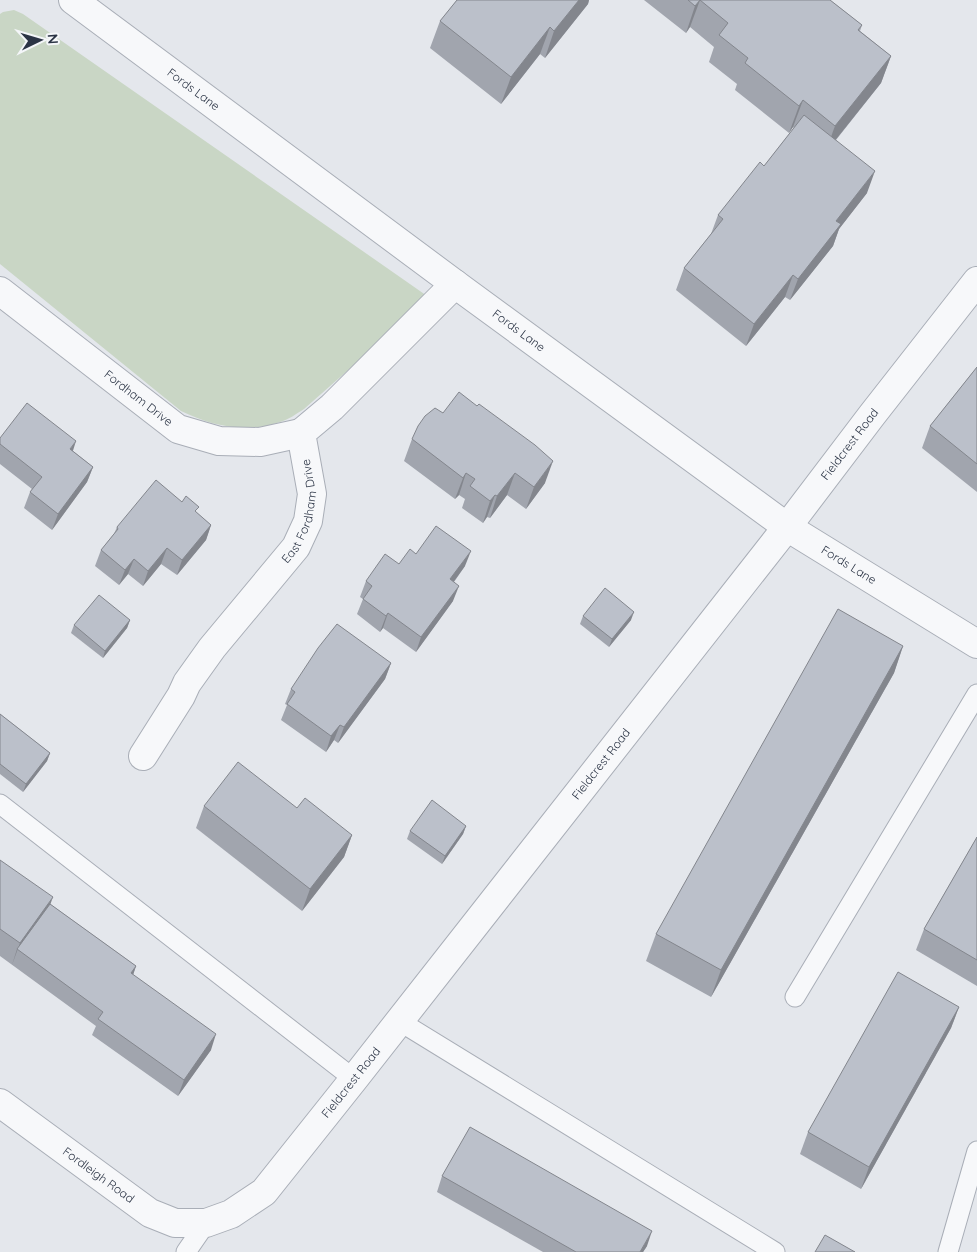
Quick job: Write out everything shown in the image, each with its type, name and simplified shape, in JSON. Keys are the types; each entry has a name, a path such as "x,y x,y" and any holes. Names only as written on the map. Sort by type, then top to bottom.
{"street":[{"name":"Fords Lane","path":"73,0 455,284 787,527 977,644"},
{"name":"Fieldcrest Road","path":"206,1223 231,1214 264,1192 787,527 977,281"},
{"path":"301,433 332,407 455,284"},
{"name":"Fordham Drive","path":"0,291 178,429 219,441 260,442 301,433"},
{"name":"East Fordham Drive","path":"143,756 181,696 187,683 212,648 296,547 308,520 312,494 301,433"},
{"name":"Fordleigh Road","path":"0,1103 150,1213 175,1224 206,1223"}],"lane":[{"path":"795,996 977,694"},
{"path":"0,804 354,1079"},
{"path":"399,1021 775,1252"},
{"path":"948,1252 977,1151"},
{"path":"186,1252 206,1223"}],"green space":[{"path":"14,10 23,14 430,298 304,409 286,420 267,426 229,427 205,421 181,411 0,264 0,14"}],"building":[{"path":"457,0 579,0 554,31 550,27 511,77 440,21"},
{"path":"688,0 700,0 695,6"},
{"path":"700,0 830,0 862,25 858,30 891,56 835,126 803,100 799,106 745,63 748,58 719,35 728,23"},
{"path":"804,115 875,171 836,221 841,224 798,279 793,275 754,324 684,268 723,219 718,215 760,162 764,166"},
{"path":"977,367 977,464 930,426"},
{"path":"459,392 477,406 479,404 535,445 553,461 534,487 515,473 497,496 495,495 490,501 470,486 475,479 466,473 463,478 412,439 425,416 435,408 443,413"},
{"path":"27,403 76,441 70,449 93,467 58,514 30,492 42,477 0,444 0,438"},
{"path":"156,480 182,502 186,496 199,507 195,511 211,525 182,560 167,548 148,571 134,559 125,570 101,550 118,529 117,527"},
{"path":"436,526 471,551 450,579 459,586 421,637 388,613 386,616 363,599 372,586 366,581 385,554 399,564 410,549 416,554"},
{"path":"605,588 634,612 612,639 583,616"},
{"path":"99,595 130,620 105,651 74,625"},
{"path":"838,609 903,646 721,970 656,934"},
{"path":"337,624 391,663 344,727 340,725 331,736 287,704 295,692 291,689 318,648"},
{"path":"0,714 50,753 26,784 0,764"},
{"path":"238,762 297,808 305,798 352,835 310,889 204,806"},
{"path":"432,800 466,826 445,856 410,831"},
{"path":"977,837 977,960 924,929"},
{"path":"0,860 53,897 20,943 0,929"},
{"path":"50,904 136,966 131,973 216,1034 184,1080 98,1019 103,1012 17,949"},
{"path":"898,972 959,1007 869,1167 808,1132"},
{"path":"470,1127 652,1231 640,1252 576,1252 442,1176"},
{"path":"825,1235 855,1252 815,1252"}]}
